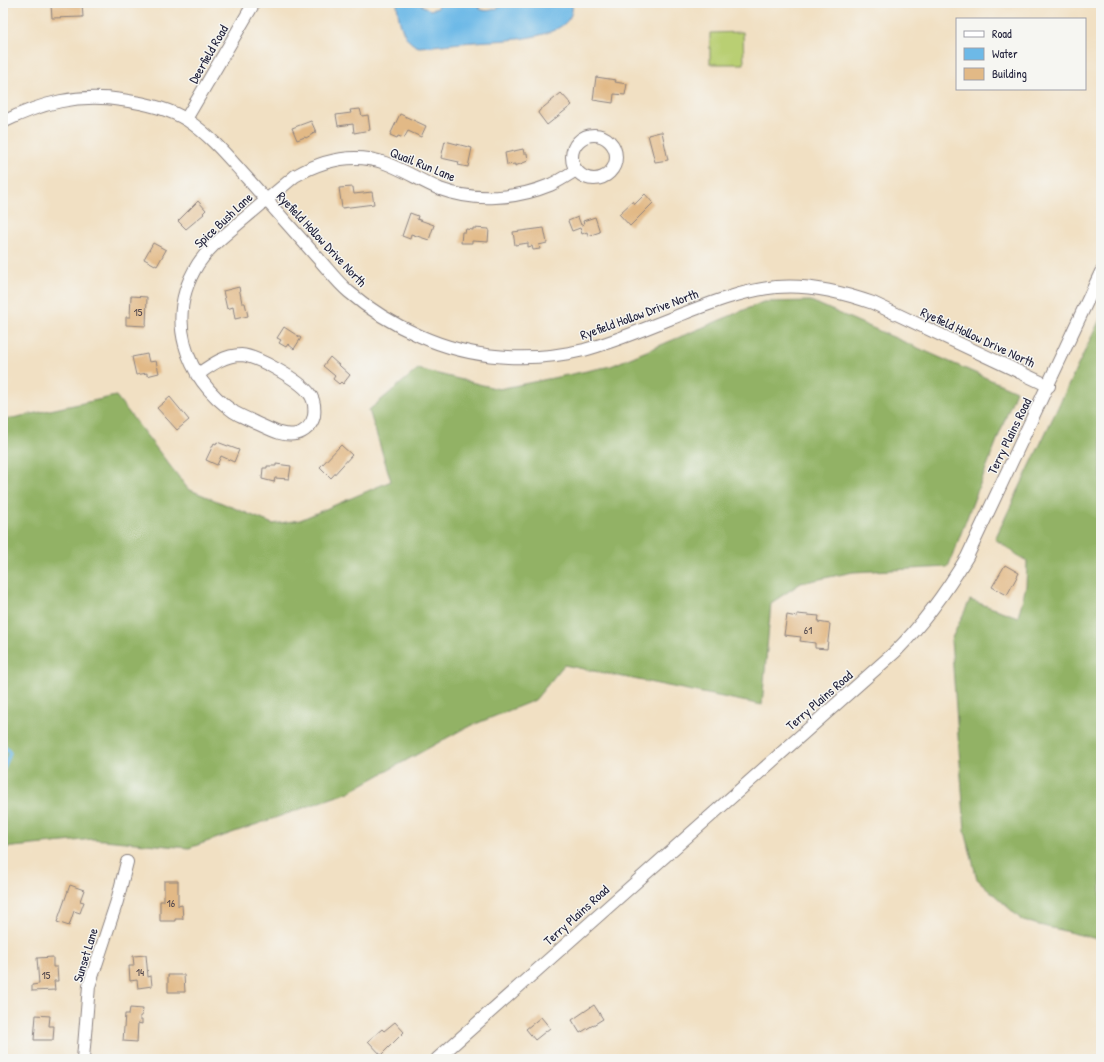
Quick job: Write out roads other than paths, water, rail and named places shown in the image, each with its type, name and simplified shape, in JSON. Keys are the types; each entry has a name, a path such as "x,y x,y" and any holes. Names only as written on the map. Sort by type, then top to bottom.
{"street":[{"name":"Deerfield Road","path":"186,119 254,3"},
{"name":"Ryefield Hollow Drive North","path":"3,122 28,110 55,101 102,97 134,101 159,108 186,119 215,142 348,292 390,322 422,337 454,349 484,355 539,357 584,350 628,335 724,298 753,290 779,287 818,288 853,296 873,303 1049,386"},
{"name":"Quail Run Lane","path":"266,200 295,176 309,168 334,160 349,158 365,158 385,163 441,189 465,195 487,198 513,196 537,190 551,185 576,170"},
{"name":"Spice Bush Lane","path":"197,375 219,360 240,355 252,358 294,381 308,392 314,405 314,416 310,425 304,431 295,434 275,432 234,412 206,386 197,375 187,354 181,332 181,316 184,298 191,277 199,263 212,246 266,200"},
{"name":"Terry Plains Road","path":"437,1059 895,652 918,629 946,592 967,557 1049,386 1101,272"},
{"name":"Sunset Lane","path":"83,1059 89,986 117,901 127,862"}],"water":[{"path":"397,3 418,3 430,10 438,8 437,3 478,3 480,9 486,11 496,9 505,3 572,3 570,16 562,25 550,32 500,41 467,42 419,47 409,40 402,29 398,16"}],"waterway":[{"path":"3,744 10,753 3,770"}]}
